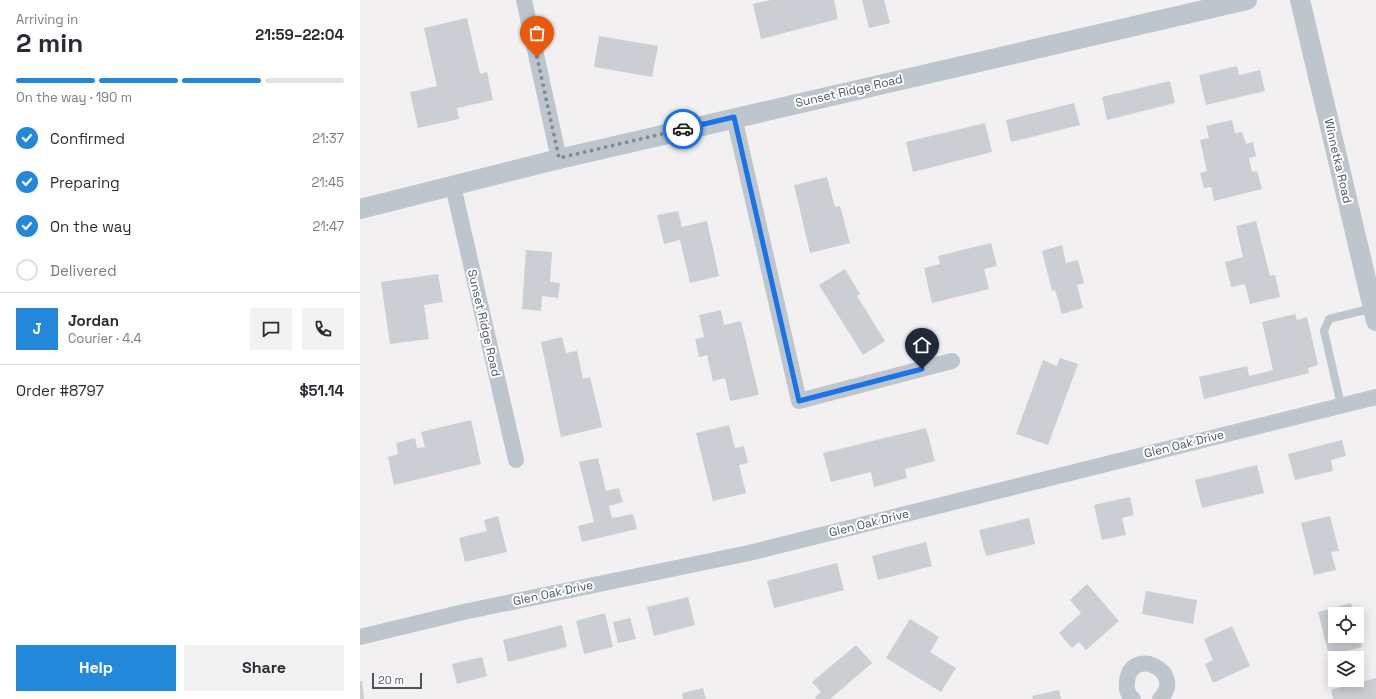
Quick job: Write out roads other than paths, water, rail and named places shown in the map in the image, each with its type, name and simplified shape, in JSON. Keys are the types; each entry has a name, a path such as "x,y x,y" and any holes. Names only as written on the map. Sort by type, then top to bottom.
{"street":[{"path":"524,0 559,158"},
{"name":"Sunset Ridge Road","path":"360,209 559,158 1247,0"},
{"name":"Winnetka Road","path":"1300,0 1374,315"},
{"path":"734,117 799,401 952,361"},
{"name":"Sunset Ridge Road","path":"453,186 516,460"},
{"name":"Glen Oak Drive","path":"360,637 468,611 749,552 1376,397"},
{"path":"1133,699 1127,691 1127,677 1131,671 1142,664 1154,665 1164,673 1167,679 1165,697"}],"lane":[{"path":"1341,405 1324,331 1329,319 1374,315"}]}
